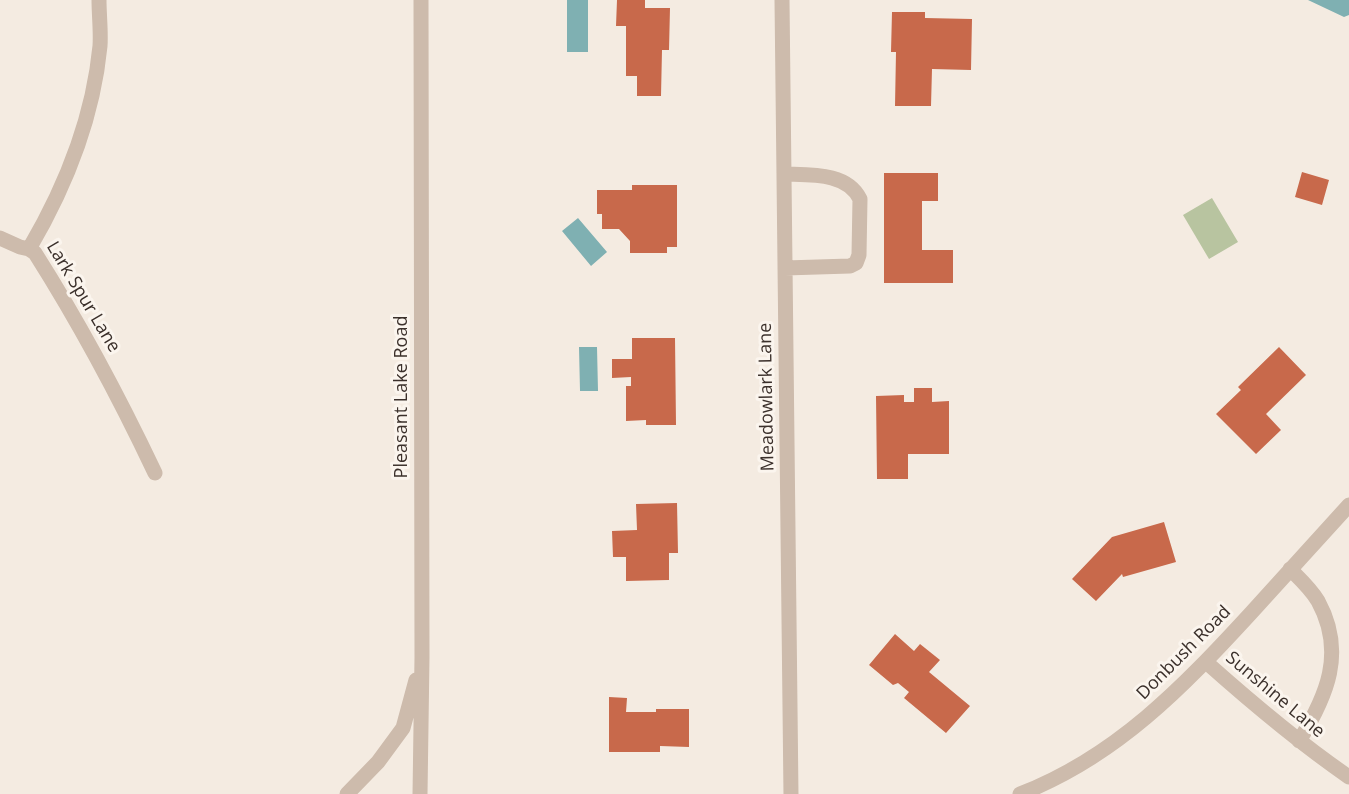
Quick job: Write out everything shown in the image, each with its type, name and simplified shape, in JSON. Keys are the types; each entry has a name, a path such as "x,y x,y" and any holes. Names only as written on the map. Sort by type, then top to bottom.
{"street":[{"name":"Lark Spur Lane","path":"99,0 100,45 91,103 67,177 28,249 35,254 80,326 125,408 155,473"},
{"name":"Pleasant Lake Road","path":"420,794 422,657 421,0"},
{"name":"Meadowlark Lane","path":"782,0 791,794"},
{"path":"784,174 822,176 840,181 856,192 860,199 859,255 856,263 850,266 785,268"},
{"path":"0,238 28,249"},
{"name":"Donbush Road","path":"1020,794 1079,765 1125,735 1168,701 1349,505"},
{"path":"1290,569 1318,600 1329,626 1332,650 1330,674 1324,697 1317,713 1299,741"},
{"path":"347,794 378,762 403,728 422,657"},
{"name":"Sunshine Lane","path":"1206,662 1299,741 1349,777"}],"green space":[{"path":"1212,198 1238,242 1209,259 1183,215"}],"water":[{"path":"567,0 588,0 588,52 567,52"},
{"path":"1308,0 1349,0 1349,15 1344,17"},
{"path":"578,218 607,252 591,266 562,231"},
{"path":"579,347 597,347 598,391 580,391"}],"building":[{"path":"617,0 645,0 645,8 670,8 669,50 662,50 661,96 637,96 637,76 626,76 626,26 616,26"},
{"path":"892,12 925,12 925,18 972,19 971,70 932,69 931,106 895,106 896,52 891,52"},
{"path":"1302,172 1329,180 1322,205 1295,197"},
{"path":"884,173 938,173 938,201 922,201 922,250 953,250 953,283 884,283"},
{"path":"632,185 677,185 677,247 667,247 667,253 630,253 630,241 619,229 602,229 602,214 597,214 597,190 632,190"},
{"path":"632,338 675,338 676,425 646,425 646,420 626,421 626,386 631,386 631,377 612,378 612,359 632,359"},
{"path":"1279,347 1306,375 1266,414 1281,430 1256,454 1216,414 1241,390 1238,387"},
{"path":"914,388 932,388 932,402 949,401 949,454 908,454 908,479 877,479 876,396 904,395 904,402 914,402"},
{"path":"677,503 678,553 669,553 669,580 626,581 626,557 613,557 612,531 637,530 636,504"},
{"path":"1164,522 1176,562 1123,577 1122,574 1096,601 1072,579 1112,537"},
{"path":"895,634 914,651 920,644 940,660 929,672 970,706 946,733 904,698 909,692 898,683 893,685 869,665"},
{"path":"609,697 627,698 626,712 689,709 689,747 660,746 660,752 609,752"}]}
